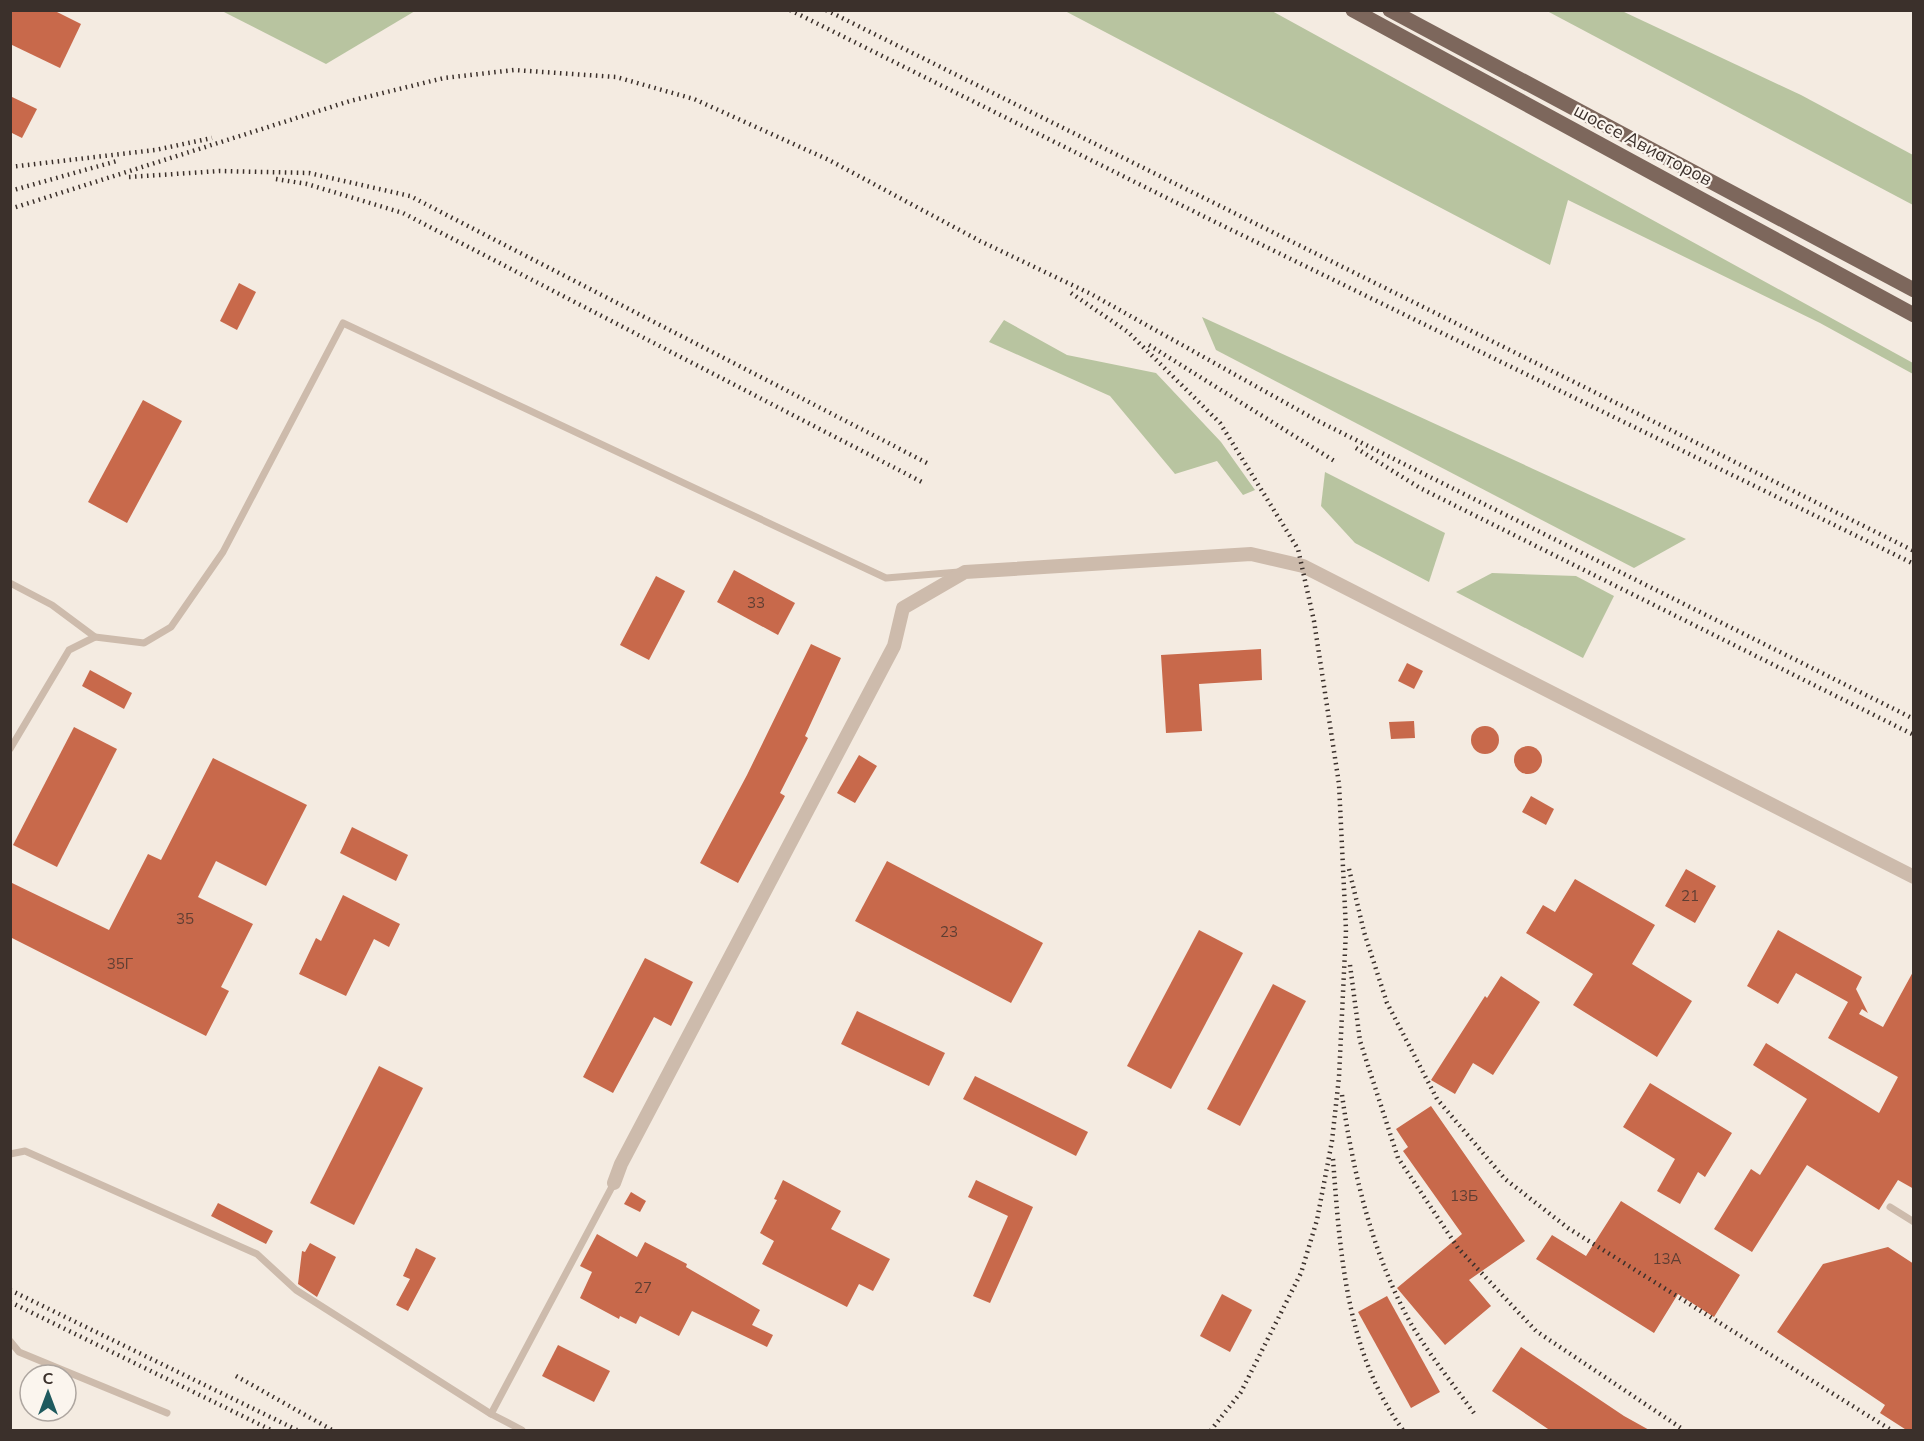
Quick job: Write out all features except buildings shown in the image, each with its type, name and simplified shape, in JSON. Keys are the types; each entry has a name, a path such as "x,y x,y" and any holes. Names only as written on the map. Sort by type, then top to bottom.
{"main road":[{"name":"шоссе Авиаторов","path":"1353,10 1914,315"},
{"name":"шоссе Авиаторов","path":"1390,10 1914,290"}],"street":[{"path":"614,1183 621,1164 894,646 903,608 965,572 1251,554 1304,566 1914,877"}],"lane":[{"path":"10,583 52,605 95,637 144,643 171,627 223,552 343,323 886,578 965,572"},
{"path":"10,750 69,650 95,637"},
{"path":"10,1154 24,1151 257,1254 296,1290 491,1414 522,1431"},
{"path":"491,1414 614,1183"},
{"path":"1890,1208 1914,1222"},
{"path":"10,1341 19,1352 167,1413"}],"green space":[{"path":"415,10 326,64 222,11"},
{"path":"1065,11 1272,11 1913,363 1913,374 1820,323 1568,200 1550,265"},
{"path":"1547,11 1622,11 1801,95 1913,155 1913,205"},
{"path":"1202,317 1686,539 1634,568 1216,350"},
{"path":"1004,320 1067,355 1156,373 1221,442 1255,490 1243,495 1217,461 1175,474 1110,396 989,342"},
{"path":"1325,472 1445,533 1429,582 1355,543 1321,506"},
{"path":"1492,573 1576,576 1614,596 1583,658 1456,592"}],"railway":[{"path":"790,10 1205,217 1914,564"},
{"path":"826,10 1914,551"},
{"path":"10,209 350,101 444,78 514,70 616,77 694,99 829,160 980,241 1091,294 1318,421 1914,719"},
{"path":"10,167 155,150 212,138"},
{"path":"10,191 117,161"},
{"path":"129,177 220,171 309,173 410,196 929,464"},
{"path":"276,179 307,184 403,213 922,482"},
{"path":"1071,293 1128,332 1220,423 1298,549 1314,621 1339,784 1346,930 1339,1077 1332,1141 1317,1220 1301,1273 1241,1392 1211,1430"},
{"path":"1149,345 1336,462"},
{"path":"1356,448 1420,488 1914,735"},
{"path":"1349,869 1364,932 1387,1003 1437,1099 1505,1179 1568,1228 1891,1430"},
{"path":"1350,965 1360,1041 1398,1158 1458,1248 1536,1331 1684,1430"},
{"path":"1342,1095 1358,1182 1385,1268 1417,1334 1476,1416"},
{"path":"1333,1159 1343,1265 1358,1335 1369,1368 1384,1400 1403,1430"},
{"path":"10,1290 297,1430"},
{"path":"10,1302 271,1430"},
{"path":"236,1376 332,1430"}]}
